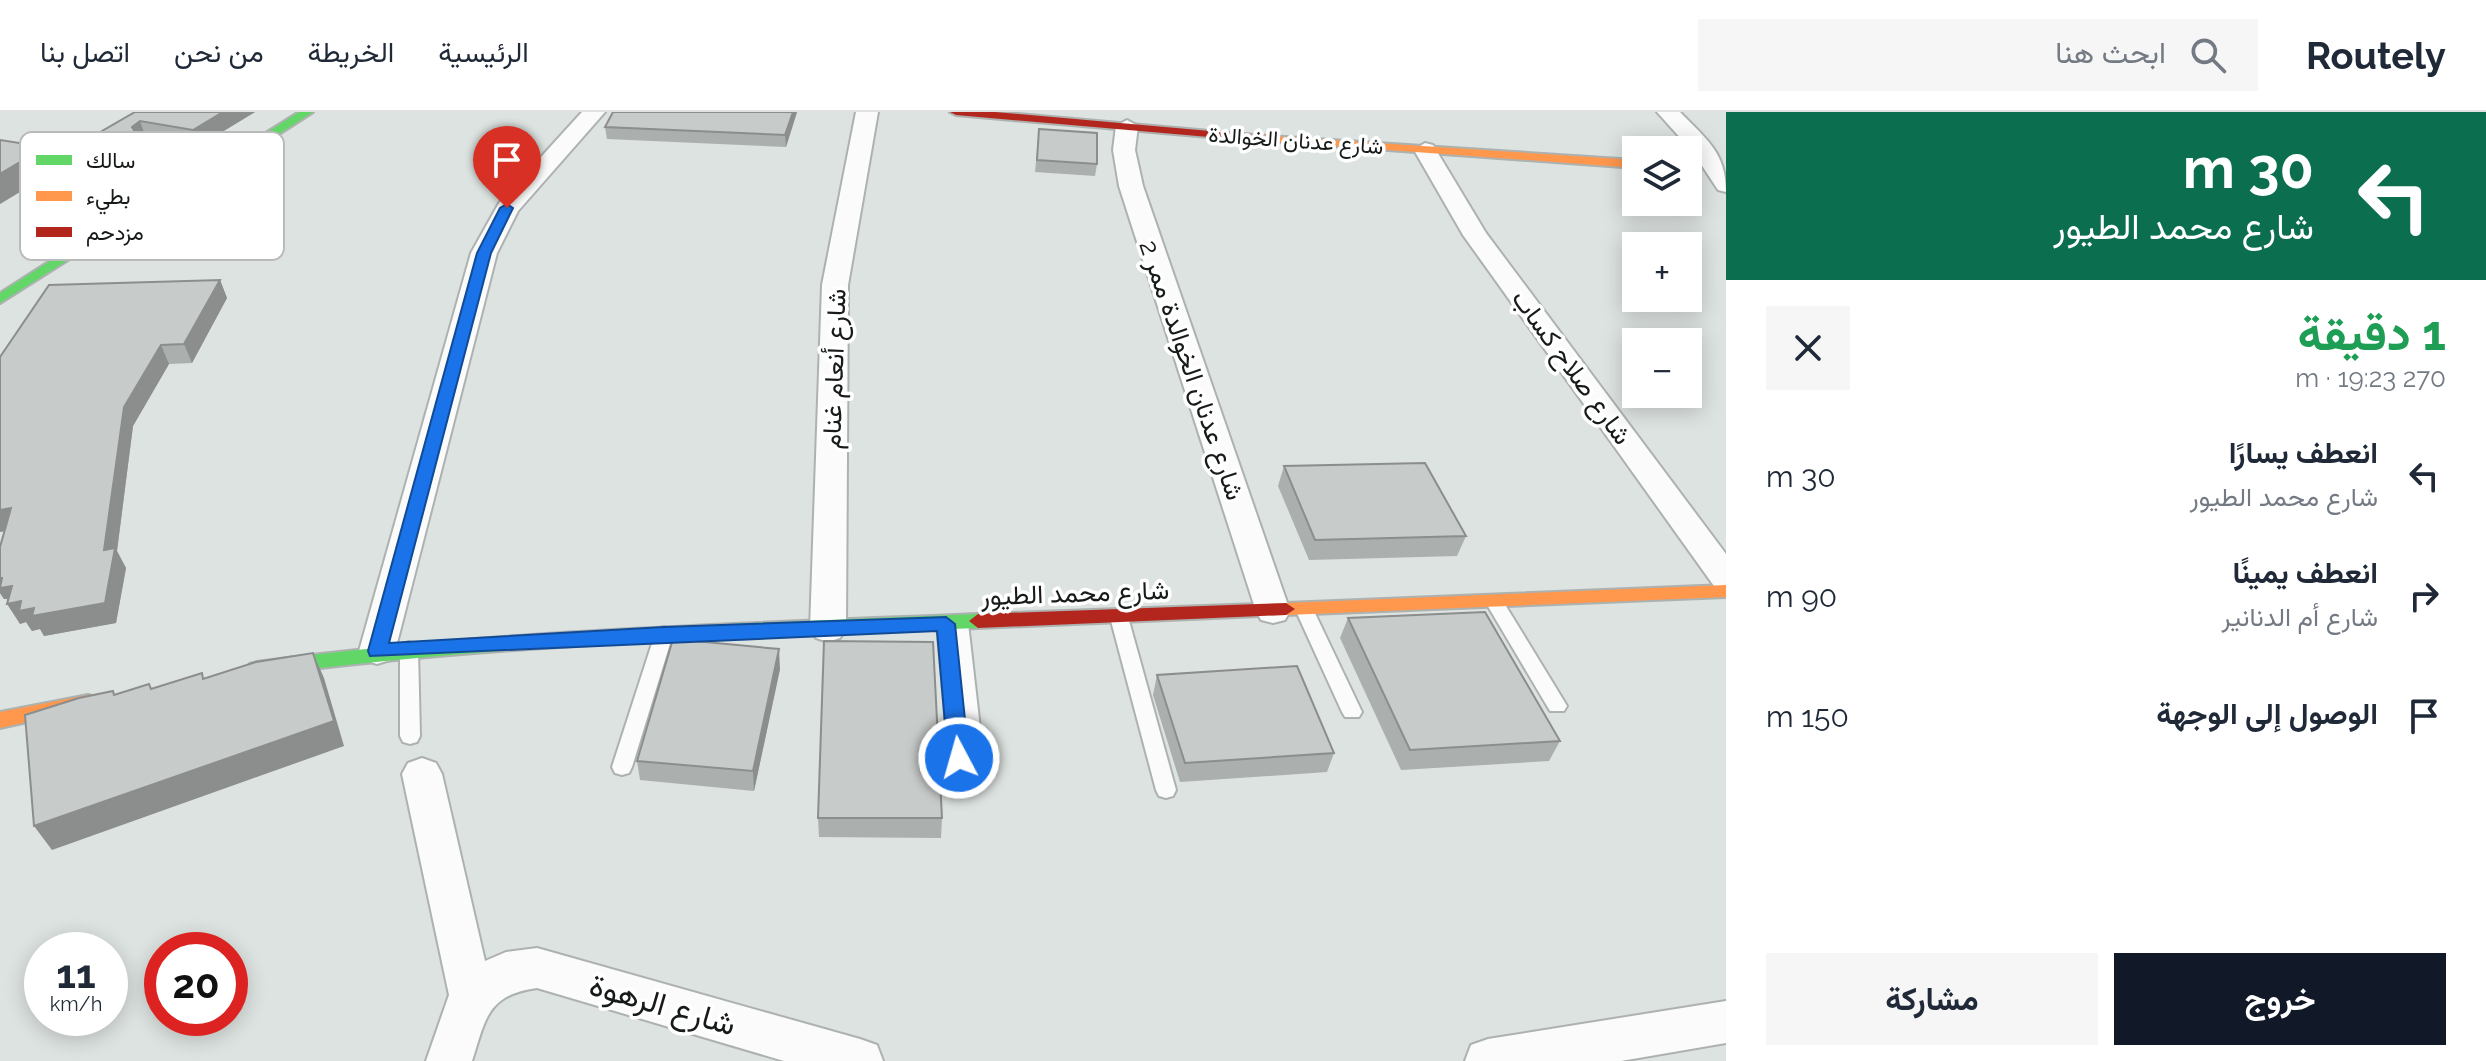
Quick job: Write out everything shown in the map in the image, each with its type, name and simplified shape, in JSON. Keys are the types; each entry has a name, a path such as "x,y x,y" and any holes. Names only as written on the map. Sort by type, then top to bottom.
{"street":[{"path":"277,132 307,112"},
{"path":"377,651 484,253 507,208 594,112"},
{"name":"شارع أنعام غنام","path":"828,629 835,285 867,112"},
{"name":"شارع عدنان الخوالدة","path":"956,112 1056,116 1127,126 1622,163"},
{"path":"1668,112 1722,175"},
{"name":"شارع عدنان الخوالدة ممر 2","path":"1127,126 1124,150 1131,186 1273,611"},
{"name":"شارع صلاح كساب","path":"1425,150 1475,235 1726,578"},
{"path":"1702,171 1722,175"},
{"path":"2,295 60,260"},
{"path":"16,264 80,272"},
{"path":"2,295 38,299"},
{"name":"شارع محمد الطيور","path":"234,673 377,651 664,634 1495,603 1726,591"},
{"path":"0,720 103,706"},
{"path":"416,755 471,995 449,1061"},
{"name":"شارع الرهوة","path":"471,995 506,972 537,968 860,1061"},
{"path":"1488,1061 1726,1022"}],"lane":[{"path":"1495,603 1557,706"},
{"path":"1304,609 1352,712"},
{"path":"1119,617 1166,790"},
{"path":"952,624 966,760"},
{"path":"622,767 664,634"},
{"path":"409,649 416,755"}],"building":[{"path":"135,112 223,112 193,130 140,121 132,127 135,132 100,132"},
{"path":"613,112 793,112 785,135 605,127"},
{"path":"1039,129 1097,133 1097,164 1037,160"},
{"path":"0,140 20,143 20,162 0,174"},
{"path":"220,280 184,344 161,345 124,407 104,550 115,548 105,603 32,616 34,608 19,611 21,601 7,604 12,586 0,588 0,547 11,508 0,510 0,357 49,285"},
{"path":"1425,463 1466,536 1315,540 1284,466"},
{"path":"1485,612 1560,741 1410,750 1348,618"},
{"path":"673,639 779,649 753,771 637,761"},
{"path":"824,641 933,642 942,818 818,818"},
{"path":"313,653 334,721 34,826 25,715 79,698 113,691 114,695 149,684 151,689 202,673 203,679 256,662"},
{"path":"1297,666 1334,753 1185,763 1157,675"}],"traffic: fast":[{"path":"276,132 307,112"},
{"path":"0,299 61,260"},
{"path":"257,669 346,657 526,641 978,621"}],"traffic: slow":[{"path":"1255,138 1622,163"},
{"path":"1286,609 1726,591"},
{"path":"0,720 88,702"}],"traffic: jam":[{"path":"956,112 1255,138"},
{"path":"978,621 1286,609"}],"route":[{"path":"507,208 484,253 377,651 664,634 946,624 959,758"}]}
